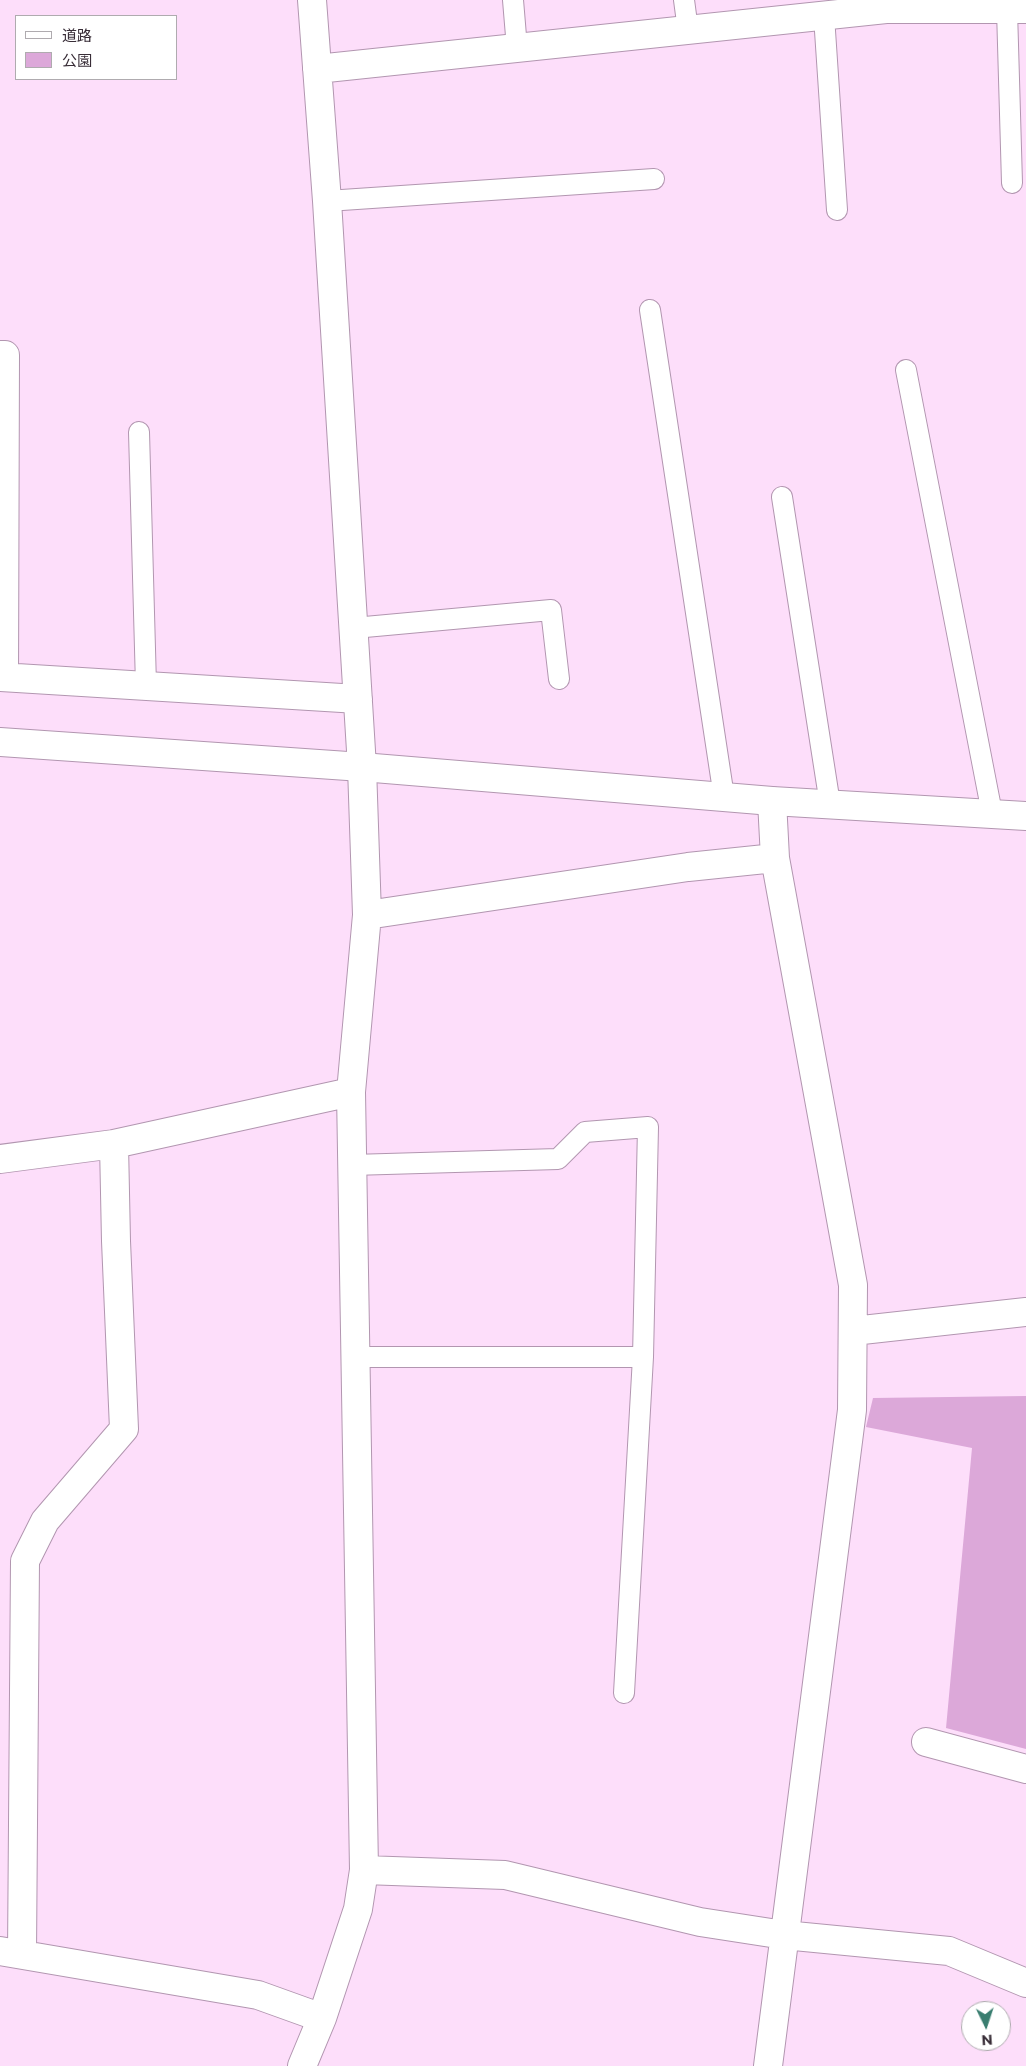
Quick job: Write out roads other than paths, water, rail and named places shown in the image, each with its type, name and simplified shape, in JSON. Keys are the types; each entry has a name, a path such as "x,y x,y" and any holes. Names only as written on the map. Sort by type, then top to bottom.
{"street":[{"path":"302,2066 322,2018 358,1909 364,1870 351,1092 367,915 362,767 354,628 312,0"},
{"path":"317,68 886,10 1017,9"},
{"path":"0,355 5,355 2,513 2,677 358,699"},
{"path":"0,742 362,767 772,801 1026,816"},
{"path":"768,2066 852,1410 853,1331 853,1285 775,858 772,801"},
{"path":"367,915 688,868 775,858"},
{"path":"0,1159 114,1144 351,1092"},
{"path":"114,1144 124,1429 45,1521 25,1561 11,1952 258,1995 322,2018"},
{"path":"853,1331 1026,1312"},
{"path":"926,1742 1026,1768"},
{"path":"364,1870 505,1875 700,1922 784,1935 949,1951 1026,1983"}],"lane":[{"path":"513,0 517,48"},
{"path":"684,0 688,30"},
{"path":"1012,183 1017,9"},
{"path":"824,16 837,210"},
{"path":"327,202 654,179"},
{"path":"650,310 724,797"},
{"path":"906,370 992,813"},
{"path":"139,432 146,685"},
{"path":"782,497 830,804"},
{"path":"354,628 551,610 559,679"},
{"path":"352,1165 558,1159 585,1132 648,1127 642,1357 624,1693"},
{"path":"356,1357 642,1357"}]}
